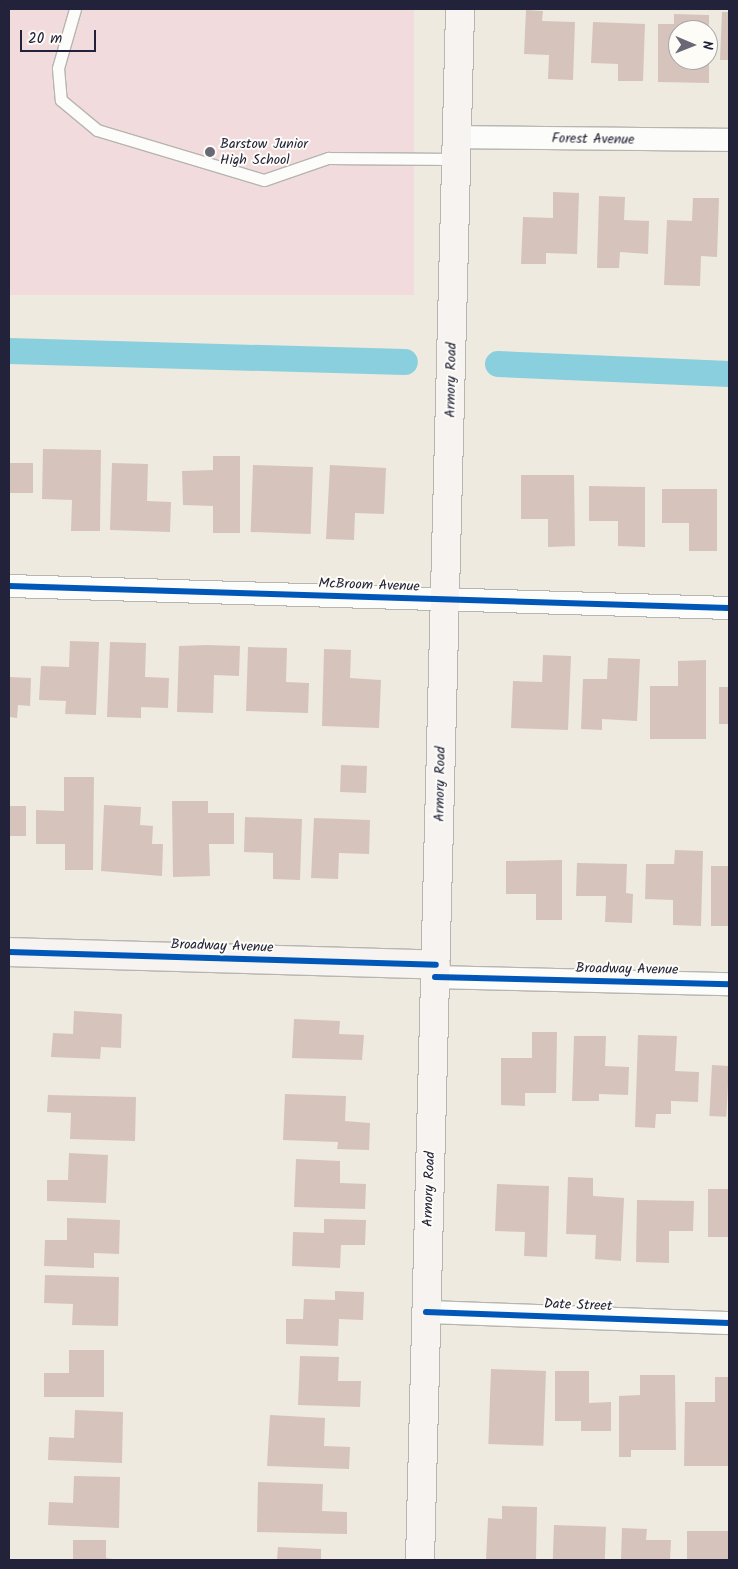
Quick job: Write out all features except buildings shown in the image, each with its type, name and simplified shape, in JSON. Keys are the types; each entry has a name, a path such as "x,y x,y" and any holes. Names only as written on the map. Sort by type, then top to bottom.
{"main road":[{"name":"Armory Road","path":"420,1560 460,9"},
{"name":"Broadway Avenue","path":"9,952 435,971"}],"street":[{"name":"Forest Avenue","path":"457,148 729,140"},
{"name":"McBroom Avenue","path":"9,586 729,608"},
{"name":"Broadway Avenue","path":"435,971 729,984"},
{"name":"Date Street","path":"426,1312 729,1323"}],"lane":[{"path":"76,9 58,68 61,100 97,130 264,180 328,158 457,148"}],"shaded area":[{"name":"Barstow Junior High School","path":"9,9 414,9 414,295 9,295"}],"waterway":[{"path":"9,351 405,362"},
{"path":"498,364 729,374"}],"cycle path":[{"path":"9,586 729,608"},
{"path":"9,952 436,965"},
{"path":"435,977 729,984"},
{"path":"426,1312 729,1323"}],"place":[{"name":"Barstow Junior High School","path":"210,152"}]}
